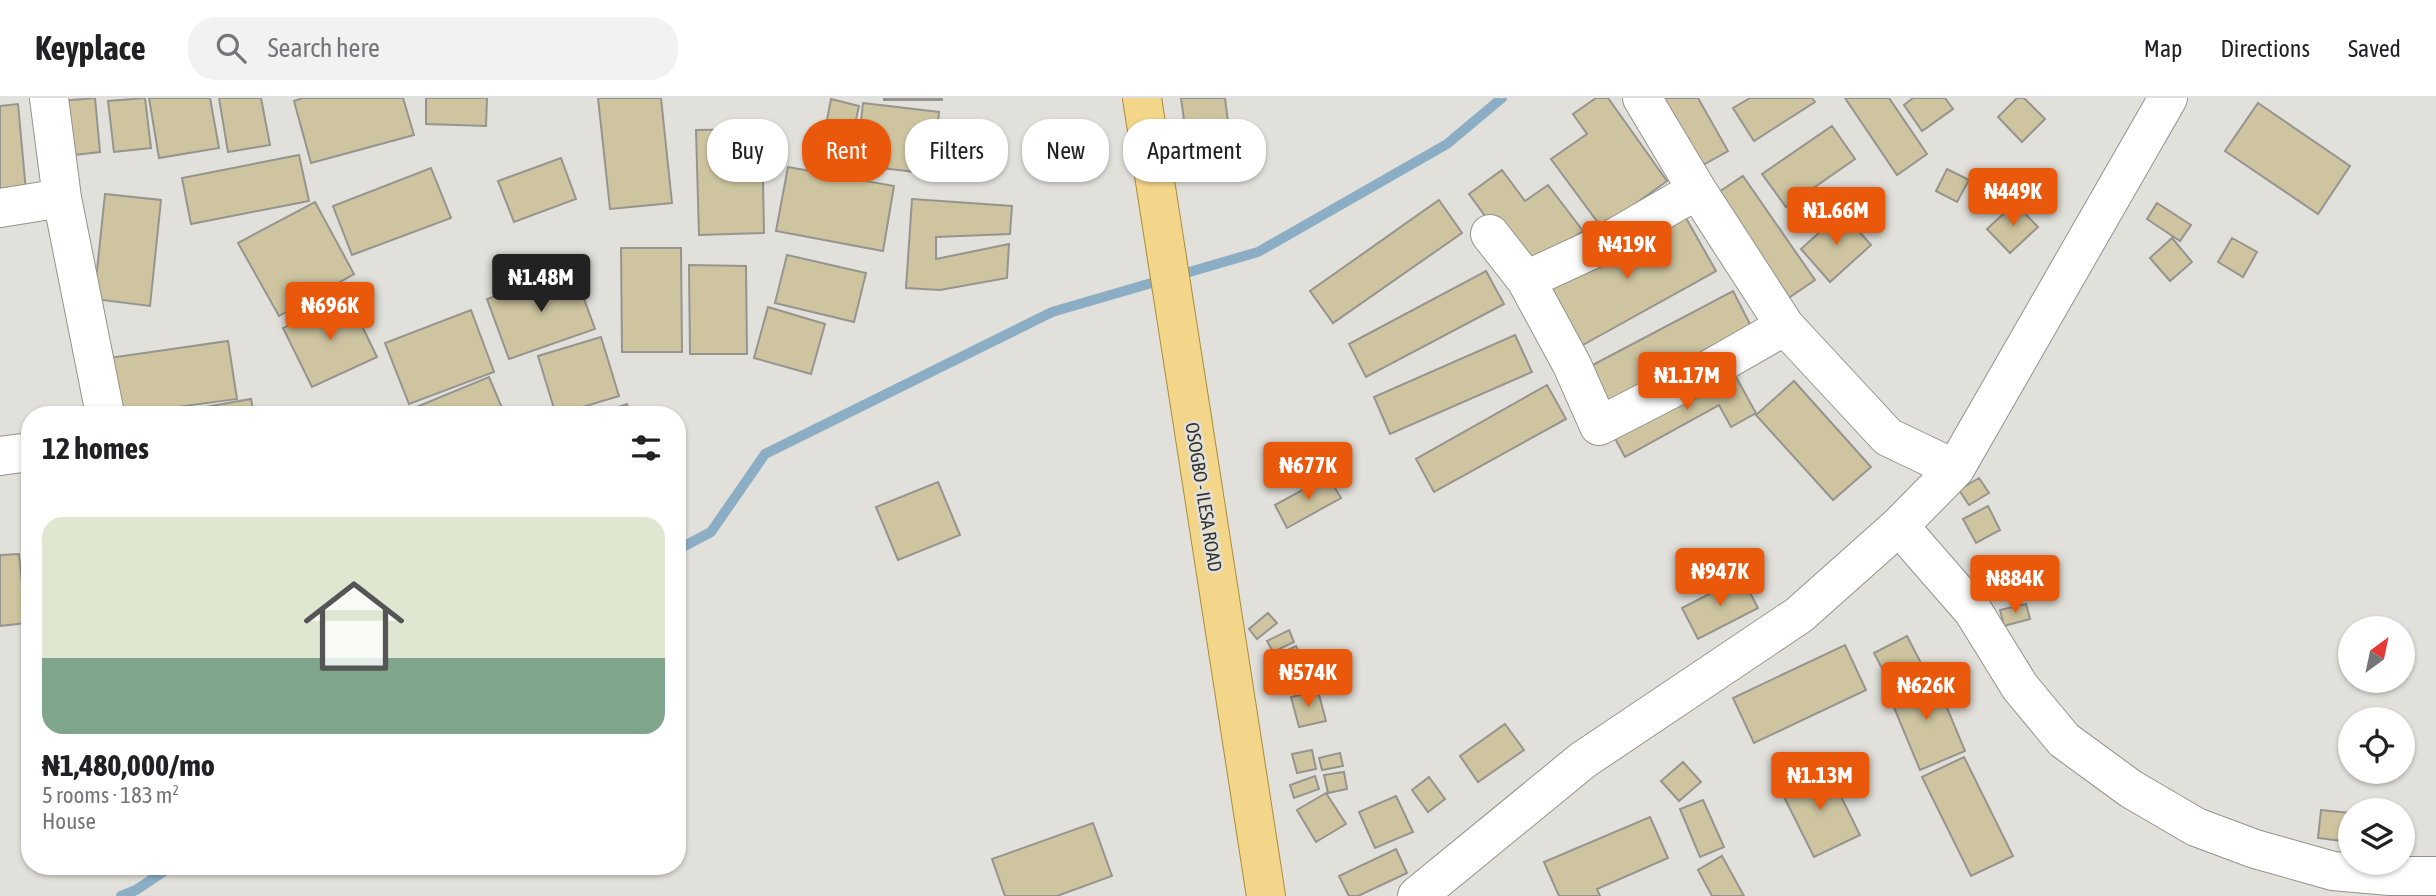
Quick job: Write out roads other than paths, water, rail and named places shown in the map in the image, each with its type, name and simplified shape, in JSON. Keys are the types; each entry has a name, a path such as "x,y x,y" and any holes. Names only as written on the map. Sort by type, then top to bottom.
{"main road":[{"name":"OSOGBO - ILESA ROAD","path":"1142,98 1266,896"}],"street":[{"path":"49,98 62,198 103,406"},
{"path":"1642,98 1697,190 1785,326 1888,437 1955,469"},
{"path":"1417,896 1583,760 1799,615 1899,526 1955,469 2168,98"},
{"path":"1526,280 1604,244 1697,190"},
{"path":"0,208 62,198"},
{"path":"1490,234 1526,280 1572,365 1599,426 1710,369 1785,326"},
{"path":"0,456 21,453"},
{"path":"1899,526 1973,611 2020,687 2064,740 2131,789 2196,827 2255,849 2333,871 2390,876 2436,876"}],"waterway":[{"path":"686,545 711,532 765,454 1052,312 1258,252 1447,144 1502,98"},
{"path":"121,896 158,875"}]}
